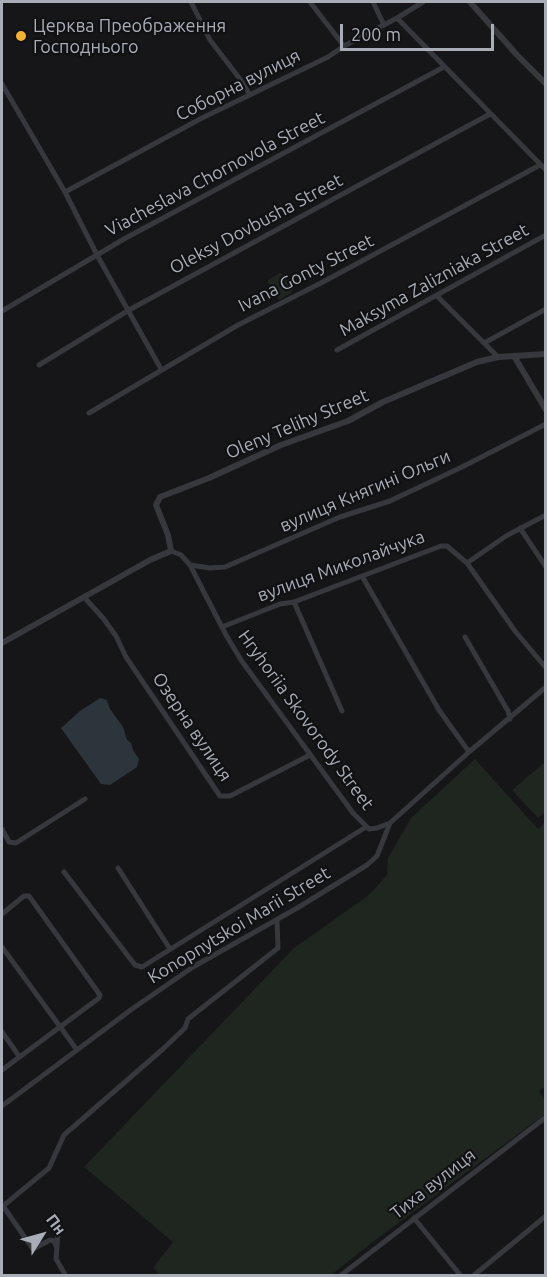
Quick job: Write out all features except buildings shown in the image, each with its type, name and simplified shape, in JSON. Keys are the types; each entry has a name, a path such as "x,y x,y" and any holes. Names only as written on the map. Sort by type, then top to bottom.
{"street":[{"path":"191,2 210,40 250,95"},
{"path":"310,2 344,46"},
{"path":"373,2 384,25"},
{"name":"Соборна вулиця","path":"65,192 202,118 328,57 423,2"},
{"path":"470,2 517,56 546,84"},
{"path":"397,18 546,170"},
{"name":"Viacheslava Chornovola Street","path":"2,311 97,255 444,67"},
{"path":"2,84 65,192 97,255 161,369"},
{"name":"Oleksy Dovbusha Street","path":"39,365 129,310 490,114"},
{"name":"Ivana Gonty Street","path":"89,413 238,325 393,245 540,165"},
{"name":"Maksyma Zalizniaka Street","path":"337,351 546,235"},
{"path":"437,296 486,342 498,357"},
{"path":"486,342 546,309"},
{"name":"Oleny Telihy Street","path":"170,551 168,536 156,505 160,497 281,446 348,421 383,402 477,362 498,357 546,354"},
{"path":"514,356 546,410"},
{"name":"вулиця Княгині Ольги","path":"190,565 210,568 225,567 340,517 390,501 546,424"},
{"path":"546,515 506,536 467,563 515,631 546,668"},
{"path":"520,528 546,567"},
{"name":"вулиця Миколайчука","path":"222,627 441,546 447,546 467,563"},
{"path":"2,643 170,551"},
{"name":"Hryhoriia Skovorody Street","path":"170,551 181,555 190,565 241,660 308,755 366,827 377,828 390,823"},
{"path":"362,576 439,710 469,752"},
{"name":"Озерна вулиця","path":"84,597 116,636 126,657 220,795 230,796 308,755"},
{"path":"294,602 342,711"},
{"path":"465,637 508,711 510,719"},
{"path":"390,823 546,687"},
{"path":"2,829 9,842 16,843 84,799"},
{"name":"Konopnytskoi Marii Street","path":"2,1106 193,967 277,920 367,865 376,855 390,823"},
{"path":"64,872 137,966 142,967 366,827"},
{"path":"118,868 170,949"},
{"path":"2,914 24,896 29,896 100,995 2,1070"},
{"path":"57,1248 54,1241 50,1240 33,1250 2,1205 49,1168 64,1135 163,1049 185,1028 188,1019 278,948 277,920"},
{"path":"2,947 77,1050"},
{"path":"2,1032 19,1056"},
{"name":"Тиха вулиця","path":"340,1275 546,1117"},
{"path":"472,1275 546,1216"},
{"path":"414,1218 461,1275"},
{"path":"58,1233 56,1259 66,1275"}],"shaded area":[{"path":"280,273 284,275 292,290 279,300 268,280"},
{"path":"100,698 107,700 139,759 137,767 110,785 101,784 61,728 80,711"},
{"path":"475,759 538,829 545,823 546,1086 539,1091 545,1101 545,1114 331,1275 160,1275 153,1268 173,1242 84,1167 294,948 369,895 387,875 388,858 411,818"},
{"path":"545,762 545,812 538,818 512,790"}],"place":[{"name":"Церква Преображення Господнього","path":"21,36"}]}
